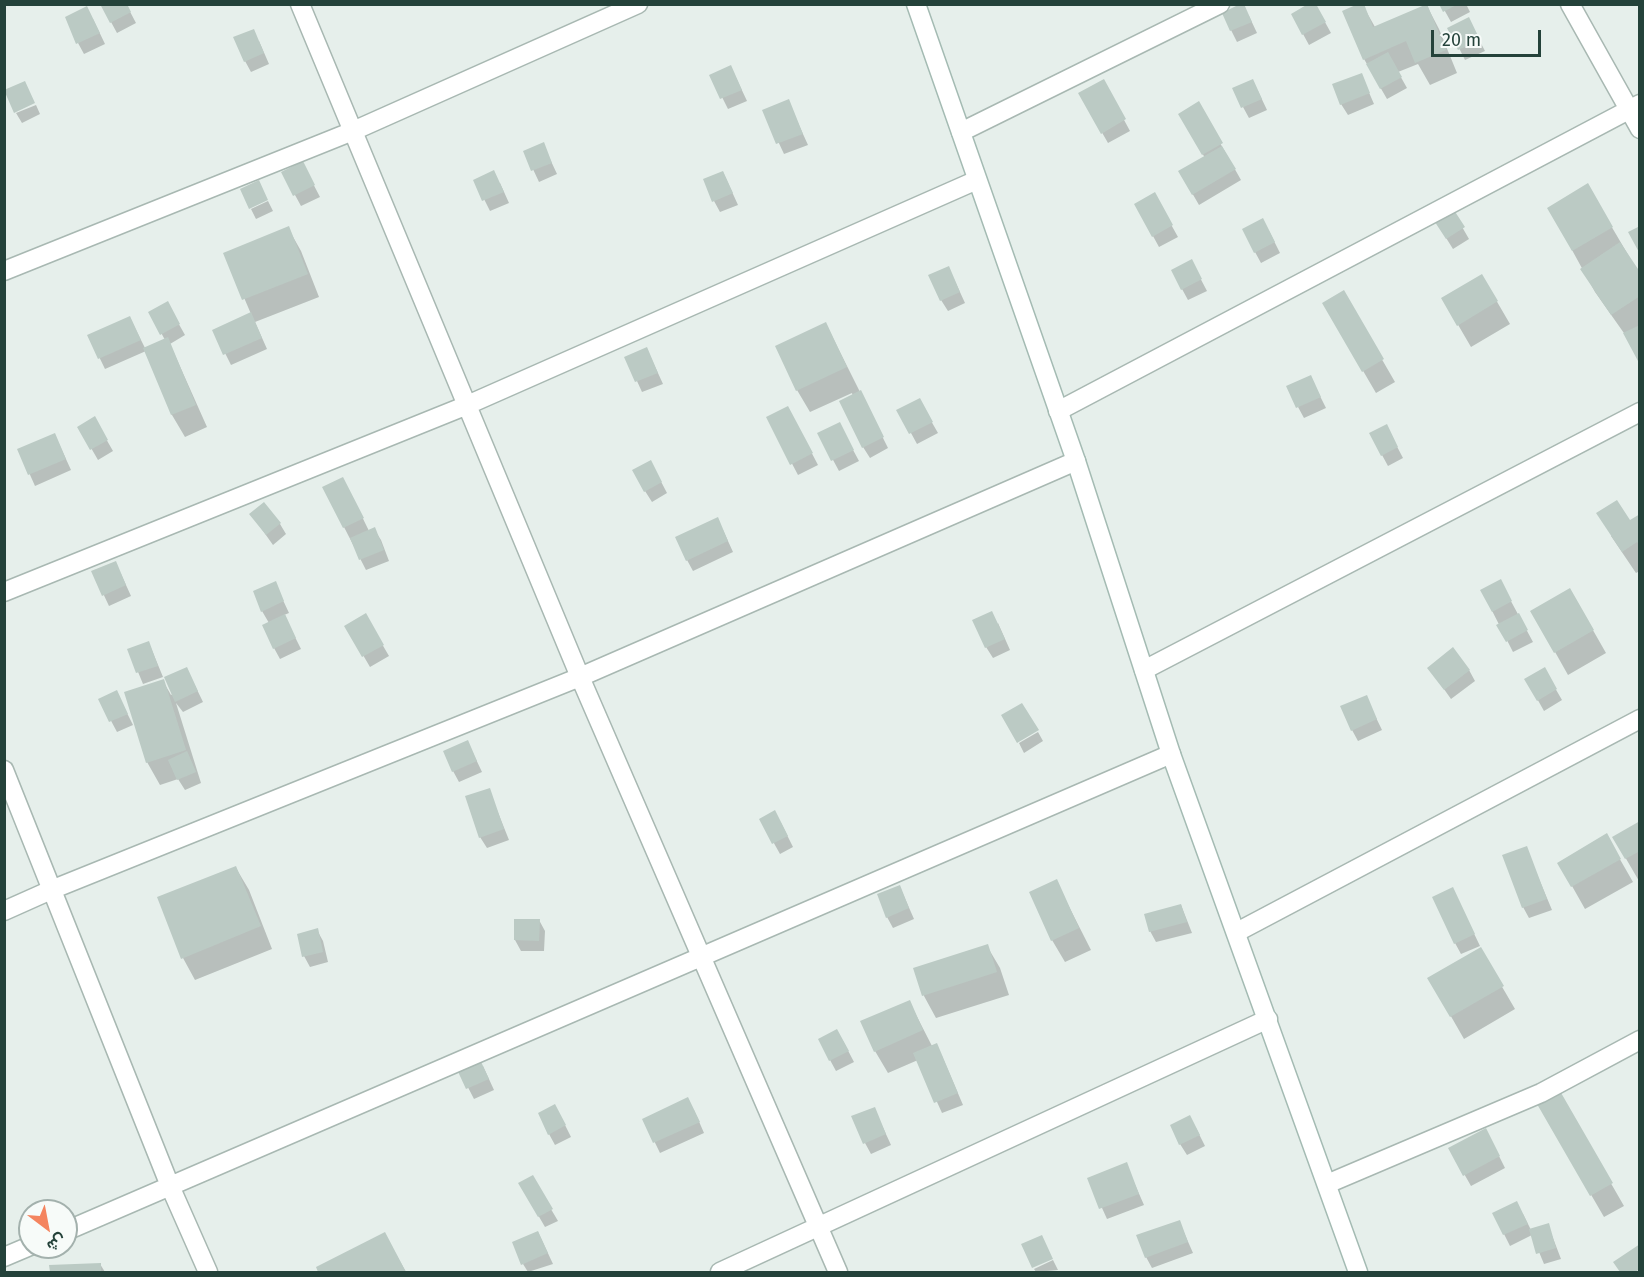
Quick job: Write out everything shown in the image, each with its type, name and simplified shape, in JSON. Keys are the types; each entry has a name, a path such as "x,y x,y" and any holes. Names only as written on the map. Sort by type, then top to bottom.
{"street":[{"path":"300,4 465,406 700,958 838,1272"},
{"path":"4,272 353,131 638,4"},
{"path":"916,4 1076,460 1171,754 1358,1272"},
{"path":"961,132 1220,4"},
{"path":"1570,4 1634,107 1640,129"},
{"path":"1058,411 1634,107"},
{"path":"4,592 465,406 977,180"},
{"path":"1144,670 1640,412"},
{"path":"4,911 580,677 1076,460"},
{"path":"1237,932 1640,719"},
{"path":"78,1225 1171,754"},
{"path":"4,770 170,1186 208,1272"},
{"path":"720,1272 819,1229 1268,1019"},
{"path":"1327,1184 1541,1093 1640,1040"},
{"path":"4,1257 18,1251"}],"building":[{"path":"100,4 127,4 131,12 110,23"},
{"path":"1244,4 1252,22 1230,31 1222,13"},
{"path":"1308,4 1316,4 1326,22 1302,35 1291,14"},
{"path":"1358,4 1364,4 1373,27 1427,4 1446,50 1415,63 1406,41 1363,60 1342,11"},
{"path":"1439,4 1458,4 1443,12"},
{"path":"87,6 100,33 76,44 65,17"},
{"path":"1469,17 1480,40 1458,50 1447,28"},
{"path":"254,29 264,53 244,62 233,37"},
{"path":"1388,52 1402,77 1380,89 1366,64"},
{"path":"731,65 742,90 720,99 709,75"},
{"path":"1362,73 1370,93 1340,105 1332,84"},
{"path":"1104,79 1126,119 1101,134 1078,93"},
{"path":"1253,79 1262,99 1241,108 1232,88"},
{"path":"25,81 35,103 14,113 4,90"},
{"path":"789,99 803,134 776,144 762,110"},
{"path":"1199,101 1223,143 1202,155 1178,114"},
{"path":"544,142 552,163 531,171 523,151"},
{"path":"1222,146 1236,169 1192,195 1178,171"},
{"path":"303,161 315,185 293,196 281,172"},
{"path":"494,170 504,192 482,201 473,180"},
{"path":"723,171 733,193 712,202 703,179"},
{"path":"259,180 268,200 249,209 240,189"},
{"path":"1588,183 1613,227 1572,251 1547,208"},
{"path":"1155,192 1173,225 1152,237 1134,204"},
{"path":"1450,204 1465,227 1446,239 1431,216"},
{"path":"1263,218 1275,242 1254,253 1242,229"},
{"path":"289,226 308,274 242,300 223,253"},
{"path":"1640,226 1640,254 1628,232"},
{"path":"1620,242 1640,272 1640,296 1611,315 1580,269"},
{"path":"1192,259 1202,279 1181,290 1171,270"},
{"path":"949,266 960,292 940,301 928,275"},
{"path":"1482,274 1498,301 1457,326 1441,298"},
{"path":"1344,290 1384,359 1362,372 1322,303"},
{"path":"168,301 180,324 160,335 148,312"},
{"path":"251,312 262,338 223,355 212,330"},
{"path":"130,316 141,340 98,359 87,335"},
{"path":"826,322 847,367 796,391 775,346"},
{"path":"1640,325 1640,360 1638,361 1623,333"},
{"path":"168,337 196,405 171,415 143,348"},
{"path":"647,347 658,373 635,382 624,357"},
{"path":"1311,375 1321,397 1296,408 1286,386"},
{"path":"861,390 884,437 862,448 839,401"},
{"path":"920,398 933,422 909,434 896,410"},
{"path":"788,406 813,453 790,465 766,417"},
{"path":"95,416 108,440 90,450 77,427"},
{"path":"840,422 854,450 831,461 817,433"},
{"path":"1387,424 1398,447 1381,456 1369,433"},
{"path":"55,433 66,459 28,475 17,449"},
{"path":"651,460 662,482 644,492 632,470"},
{"path":"343,477 364,518 343,528 322,487"},
{"path":"1617,500 1630,520 1640,514 1640,545 1637,542 1622,552 1596,513"},
{"path":"264,502 281,523 266,535 249,514"},
{"path":"718,517 728,541 686,561 675,537"},
{"path":"375,527 384,550 359,560 350,538"},
{"path":"116,561 126,585 102,596 91,571"},
{"path":"1501,579 1512,601 1492,612 1480,590"},
{"path":"276,581 284,601 261,612 253,591"},
{"path":"1570,588 1594,630 1554,653 1530,611"},
{"path":"992,611 1005,639 985,648 972,620"},
{"path":"366,613 384,645 362,657 344,626"},
{"path":"1519,613 1528,630 1506,642 1496,625"},
{"path":"285,614 296,638 273,649 262,625"},
{"path":"149,641 158,666 136,673 127,649"},
{"path":"1453,647 1470,670 1444,690 1427,668"},
{"path":"187,667 198,691 175,702 164,677"},
{"path":"1545,667 1557,689 1537,701 1524,679"},
{"path":"164,679 186,750 146,763 124,692"},
{"path":"117,690 128,714 109,722 98,699"},
{"path":"1367,695 1377,719 1351,731 1340,706"},
{"path":"1022,703 1039,730 1017,743 1001,715"},
{"path":"468,740 477,761 452,772 443,751"},
{"path":"187,751 196,772 177,780 168,760"},
{"path":"490,788 504,829 479,838 465,796"},
{"path":"775,810 788,836 772,844 759,819"},
{"path":"1640,821 1640,851 1625,859 1612,837"},
{"path":"1607,833 1621,859 1571,887 1557,863"},
{"path":"1527,846 1547,899 1522,908 1502,855"},
{"path":"236,866 261,926 181,959 157,897"},
{"path":"1057,879 1079,928 1051,941 1029,892"},
{"path":"900,885 909,908 886,918 877,894"},
{"path":"1453,887 1475,934 1454,944 1432,897"},
{"path":"1181,904 1187,922 1149,932 1144,914"},
{"path":"514,919 540,919 539,941 514,940"},
{"path":"318,928 323,952 302,957 297,934"},
{"path":"988,944 997,972 922,996 913,968"},
{"path":"1481,947 1504,986 1450,1017 1427,978"},
{"path":"910,1000 923,1030 874,1052 860,1021"},
{"path":"837,1029 849,1051 829,1061 818,1039"},
{"path":"937,1043 958,1093 934,1103 913,1053"},
{"path":"477,1053 489,1079 466,1089 454,1063"},
{"path":"1560,1091 1613,1183 1590,1196 1537,1104"},
{"path":"688,1097 700,1122 653,1143 642,1119"},
{"path":"555,1104 566,1125 548,1135 538,1113"},
{"path":"875,1107 886,1134 863,1144 851,1116"},
{"path":"1190,1115 1200,1135 1179,1145 1170,1125"},
{"path":"1486,1128 1500,1156 1463,1176 1448,1148"},
{"path":"1127,1162 1139,1194 1099,1209 1087,1178"},
{"path":"533,1175 553,1209 538,1217 518,1183"},
{"path":"1517,1201 1528,1224 1503,1235 1492,1213"},
{"path":"1180,1220 1188,1242 1145,1258 1136,1235"},
{"path":"1549,1223 1556,1248 1536,1254 1529,1229"},
{"path":"538,1231 548,1253 521,1265 512,1242"},
{"path":"385,1232 406,1272 318,1272 316,1267"},
{"path":"1042,1235 1053,1259 1032,1268 1021,1244"},
{"path":"1640,1244 1640,1269 1635,1272 1620,1272 1613,1262"},
{"path":"101,1263 101,1272 50,1272 49,1265"}]}
